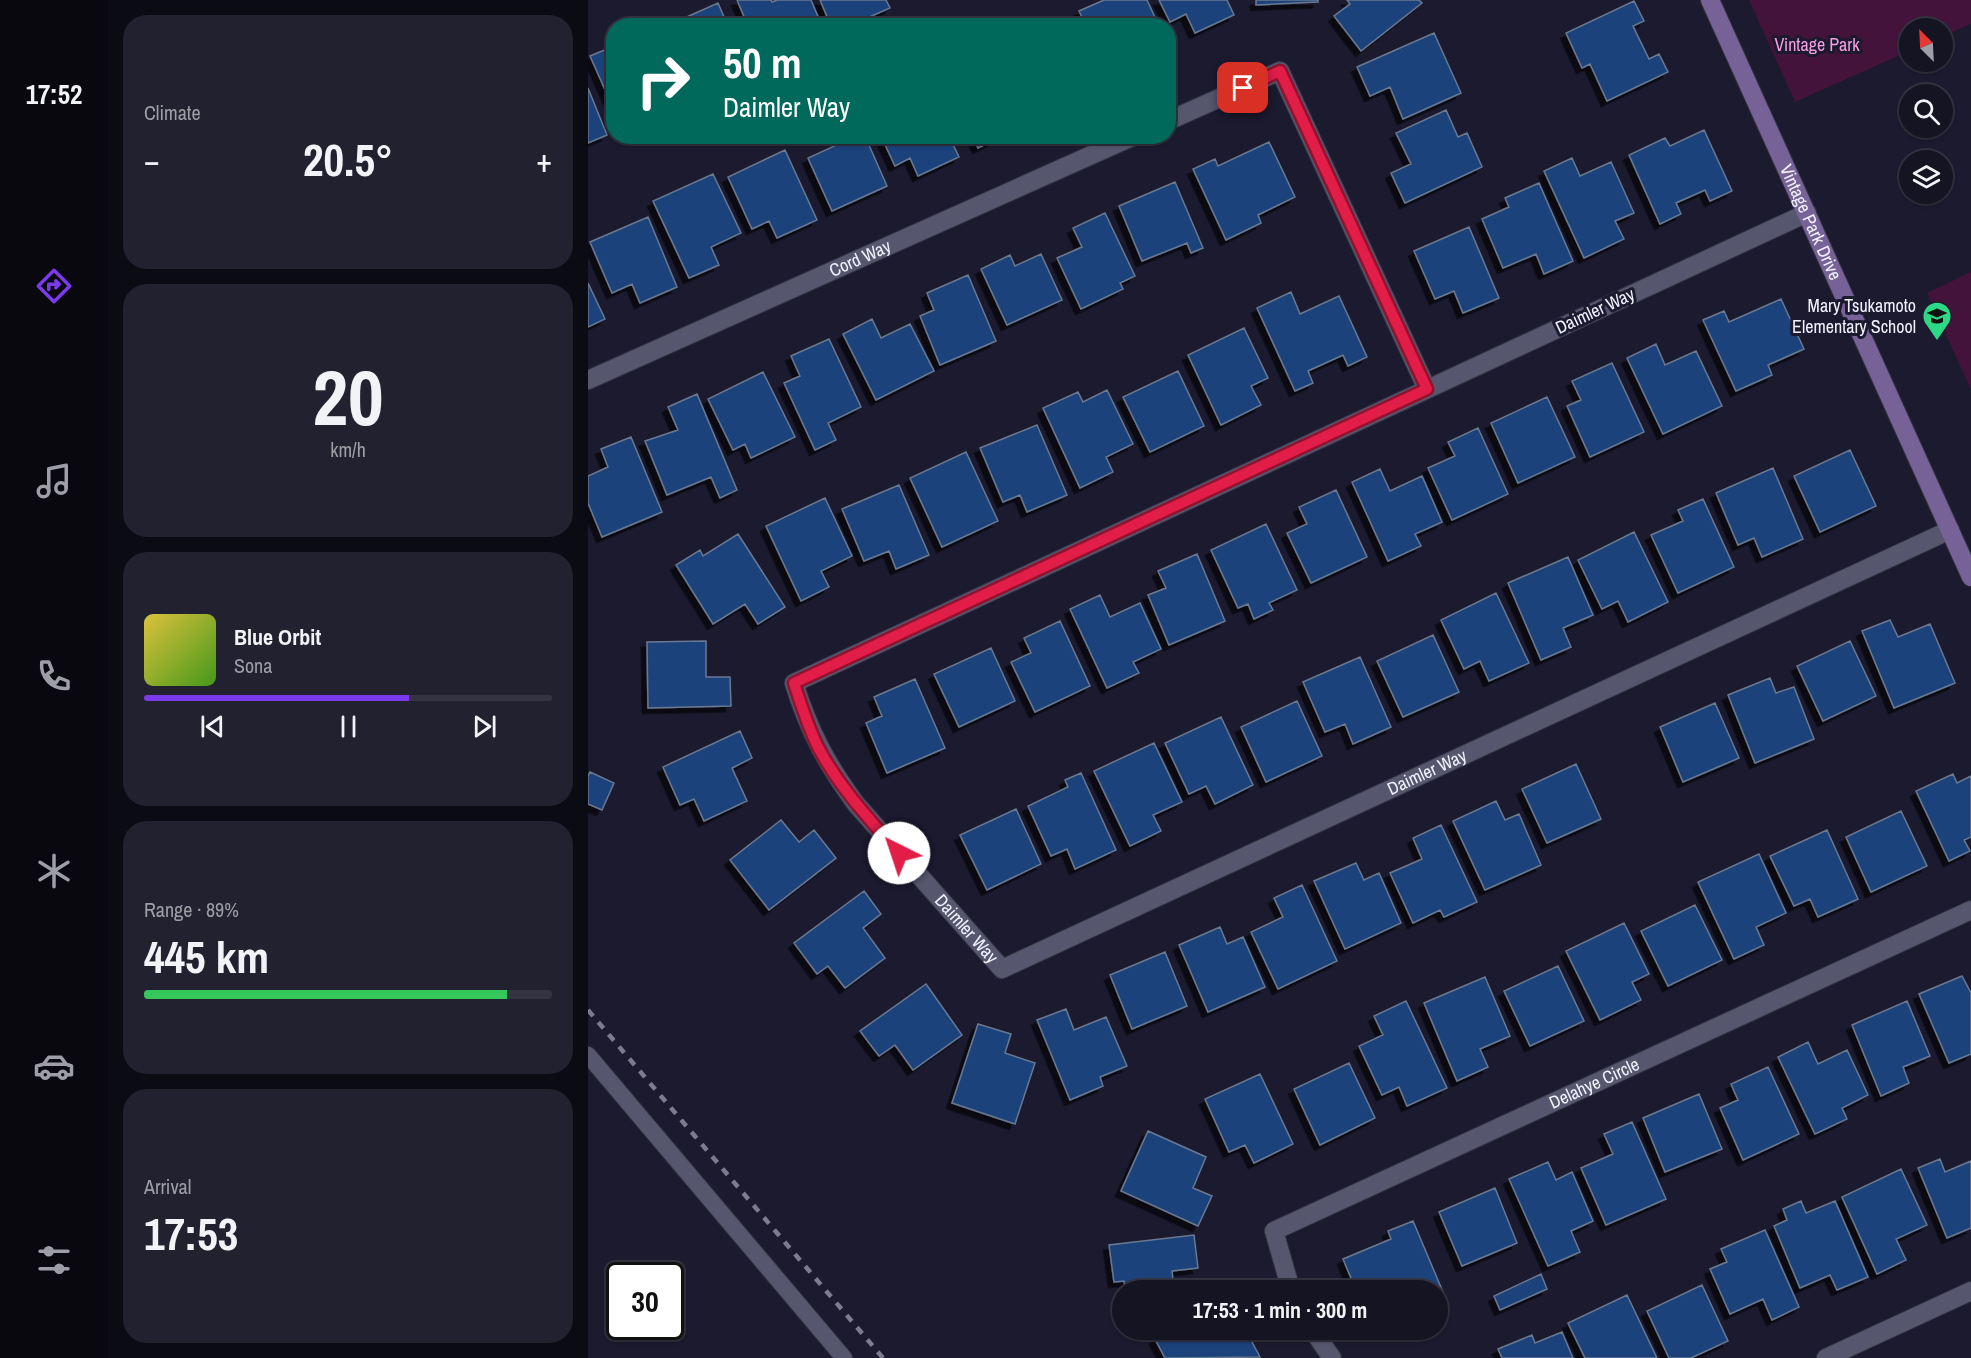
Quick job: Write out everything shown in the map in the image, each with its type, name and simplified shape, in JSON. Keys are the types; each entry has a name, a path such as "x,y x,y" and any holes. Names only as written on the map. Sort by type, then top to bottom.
{"street":[{"name":"Vintage Park Drive","path":"1710,0 1971,577"},
{"path":"1176,117 1280,71 1427,389"},
{"name":"Cord Way","path":"588,380 1116,144"},
{"name":"Daimler Way","path":"1807,213 794,683 804,715 818,746 842,786 856,804 1002,969 1950,530"},
{"name":"Delahye Circle","path":"1288,1280 1274,1231 1971,910"},
{"path":"1826,1358 1971,1292"},
{"path":"1320,1340 1332,1358"}],"lane":[{"path":"588,1055 844,1358"}],"green space":[{"name":"Vintage Park","path":"1749,0 1971,0 1971,24 1953,32 1953,18 1899,18 1899,55 1795,102"},
{"path":"1971,272 1971,390 1927,293"}],"building":[{"path":"737,0 771,0 772,2 811,0 819,18 745,18"},
{"path":"820,0 886,0 890,8 867,18 828,18"},
{"path":"1104,0 1147,0 1155,18 1082,18 1079,11"},
{"path":"1159,0 1227,0 1234,15 1195,33 1186,14 1176,19 1168,18"},
{"path":"1256,0 1318,0 1318,2 1256,5"},
{"path":"1347,0 1419,0 1422,3 1361,51 1334,16 1350,4"},
{"path":"1634,1 1644,21 1633,26 1649,59 1659,54 1668,72 1607,101 1590,64 1582,68 1566,33"},
{"path":"718,3 725,18 684,18"},
{"path":"1434,33 1461,93 1403,119 1390,87 1370,96 1357,67"},
{"path":"606,49 606,92 590,56"},
{"path":"588,88 606,135 588,143"},
{"path":"1446,110 1458,137 1467,133 1482,167 1405,203 1391,173 1411,164 1396,133"},
{"path":"1704,130 1732,191 1710,201 1705,190 1676,203 1681,214 1660,224 1629,155 1665,138 1670,146"},
{"path":"1269,142 1295,197 1258,215 1261,223 1226,240 1193,169 1215,159 1218,166"},
{"path":"839,144 869,144 887,186 832,211 808,158"},
{"path":"885,144 953,144 959,157 918,176 910,158 895,166"},
{"path":"785,150 817,220 777,238 769,221 752,229 728,177"},
{"path":"1572,158 1580,176 1611,162 1634,213 1615,221 1624,239 1584,258 1544,171"},
{"path":"713,174 741,233 711,247 719,265 689,278 653,201"},
{"path":"1175,182 1203,248 1191,253 1187,243 1142,261 1119,206"},
{"path":"1539,183 1573,261 1544,274 1536,254 1503,268 1482,219 1509,207 1505,198"},
{"path":"1105,213 1135,276 1120,283 1123,289 1081,309 1057,258 1082,247 1073,228"},
{"path":"648,217 677,287 640,303 632,284 612,293 590,242"},
{"path":"1469,227 1499,298 1463,313 1454,291 1435,299 1414,251"},
{"path":"1041,254 1062,300 1007,325 981,269 1010,255 1015,266"},
{"path":"968,275 996,341 940,365 920,316 934,310 927,293"},
{"path":"588,283 605,319 588,327"},
{"path":"1291,292 1300,314 1339,296 1367,357 1348,366 1343,355 1308,371 1313,383 1295,391 1257,308"},
{"path":"1781,299 1804,349 1768,365 1772,375 1736,391 1703,320 1724,311 1729,322"},
{"path":"872,319 881,338 910,324 934,371 876,400 843,334"},
{"path":"1244,328 1268,378 1251,386 1261,405 1221,425 1188,355"},
{"path":"829,339 861,407 828,423 836,440 815,450 784,383 800,376 791,356"},
{"path":"1656,344 1665,365 1696,351 1722,406 1663,434 1627,358"},
{"path":"1612,363 1644,432 1590,457 1567,406 1581,400 1572,381"},
{"path":"1178,371 1204,426 1150,452 1123,397"},
{"path":"763,372 795,437 751,458 745,444 733,450 708,399"},
{"path":"1107,390 1133,444 1106,457 1113,472 1080,488 1043,408 1078,392 1083,402"},
{"path":"697,394 737,490 720,498 711,477 667,495 645,441 678,430 668,407"},
{"path":"1547,397 1575,457 1518,483 1491,423"},
{"path":"1037,425 1067,495 1027,512 1020,495 1003,502 980,448"},
{"path":"1478,428 1508,494 1452,520 1428,468 1455,456 1448,442"},
{"path":"631,437 662,512 602,537 588,503 588,476 608,467 601,449"},
{"path":"1850,450 1876,506 1820,532 1794,476"},
{"path":"966,452 998,521 942,547 910,478"},
{"path":"1773,468 1803,539 1762,557 1754,538 1738,545 1716,493"},
{"path":"1380,469 1390,491 1422,476 1442,522 1415,534 1421,546 1388,561 1352,482"},
{"path":"899,485 929,555 896,569 889,551 864,561 842,509"},
{"path":"1336,490 1367,557 1311,583 1287,533 1307,524 1299,507"},
{"path":"825,498 852,556 821,571 829,587 801,601 766,526"},
{"path":"1703,499 1734,567 1678,593 1651,535 1683,521 1678,510"},
{"path":"1266,524 1297,590 1269,603 1273,610 1254,619 1248,604 1238,608 1211,550"},
{"path":"1634,532 1668,602 1628,622 1618,601 1602,609 1578,560"},
{"path":"738,534 785,607 758,624 745,604 713,624 676,565 700,550 703,556"},
{"path":"1197,554 1225,621 1169,645 1148,595 1166,588 1158,571"},
{"path":"1568,557 1593,615 1563,628 1571,647 1541,660 1508,583"},
{"path":"1496,593 1529,663 1489,681 1480,661 1464,669 1441,620"},
{"path":"1100,595 1110,617 1140,603 1161,649 1133,662 1139,673 1107,688 1070,609"},
{"path":"1890,620 1898,637 1930,624 1955,683 1894,708 1862,631"},
{"path":"1060,621 1090,686 1035,712 1011,662 1031,653 1024,638"},
{"path":"1433,635 1459,692 1403,717 1377,661"},
{"path":"706,641 706,677 730,677 731,706 648,708 647,642"},
{"path":"1850,641 1876,696 1823,721 1797,666"},
{"path":"991,648 1015,701 959,727 934,674"},
{"path":"1360,657 1391,727 1353,744 1345,724 1325,732 1303,682"},
{"path":"1770,678 1776,693 1794,687 1814,739 1755,763 1728,695"},
{"path":"915,679 945,748 887,773 866,723 882,716 874,697"},
{"path":"1297,701 1322,756 1266,782 1241,727"},
{"path":"1715,703 1739,758 1683,782 1660,727"},
{"path":"1221,717 1253,785 1215,804 1206,786 1189,794 1165,743"},
{"path":"740,731 752,758 732,768 747,801 704,821 694,799 680,805 663,767"},
{"path":"1154,743 1182,802 1153,815 1161,831 1130,846 1094,771"},
{"path":"1576,764 1601,819 1547,843 1522,789"},
{"path":"590,772 614,783 602,810 588,804"},
{"path":"1081,773 1116,850 1075,869 1067,849 1051,856 1028,806 1068,787 1065,780"},
{"path":"1953,774 1957,783 1971,776 1971,837 1964,840 1970,851 1949,861 1916,791"},
{"path":"1496,801 1505,820 1519,814 1541,865 1485,890 1453,821"},
{"path":"1016,809 1041,864 987,890 960,835"},
{"path":"1901,811 1927,866 1871,892 1846,837"},
{"path":"781,820 799,842 814,830 836,858 769,910 730,860"},
{"path":"1441,825 1477,902 1444,917 1440,910 1413,923 1390,873 1422,859 1413,838"},
{"path":"1827,830 1858,899 1818,917 1810,899 1794,906 1770,856"},
{"path":"1759,854 1786,913 1756,927 1764,945 1734,959 1698,882"},
{"path":"1356,863 1364,880 1379,873 1401,923 1345,949 1314,881"},
{"path":"1302,885 1337,961 1278,989 1251,932 1283,917 1274,898"},
{"path":"864,891 881,914 863,928 885,958 845,988 828,966 817,974 794,943"},
{"path":"1695,905 1722,960 1668,986 1641,931"},
{"path":"1624,923 1649,974 1632,982 1641,1000 1600,1020 1566,951"},
{"path":"1220,927 1227,944 1243,937 1265,987 1208,1012 1179,945"},
{"path":"1165,952 1187,1006 1132,1029 1110,975"},
{"path":"1558,966 1584,1021 1530,1046 1504,991"},
{"path":"1962,976 1971,993 1971,1054 1949,1063 1919,994"},
{"path":"1485,977 1510,1036 1480,1049 1488,1067 1457,1081 1424,1003"},
{"path":"926,984 962,1035 913,1070 895,1045 879,1056 860,1031"},
{"path":"1406,1001 1447,1088 1407,1106 1399,1087 1382,1095 1359,1046 1383,1035 1374,1016"},
{"path":"1907,1001 1930,1056 1903,1067 1909,1083 1881,1096 1852,1025"},
{"path":"1066,1009 1074,1030 1106,1017 1127,1066 1100,1077 1103,1086 1070,1100 1037,1020"},
{"path":"978,1024 1011,1034 1005,1053 1035,1063 1015,1124 952,1103"},
{"path":"1808,1042 1818,1064 1847,1050 1868,1095 1842,1108 1847,1119 1815,1134 1778,1057"},
{"path":"1349,1063 1375,1118 1320,1145 1294,1089"},
{"path":"1768,1067 1799,1134 1743,1160 1720,1108 1738,1100 1731,1084"},
{"path":"1260,1074 1293,1144 1254,1163 1245,1145 1229,1152 1205,1099"},
{"path":"1699,1094 1722,1149 1665,1172 1643,1118"},
{"path":"1632,1122 1666,1199 1606,1225 1581,1168 1613,1154 1604,1134"},
{"path":"1148,1131 1206,1157 1193,1188 1212,1196 1198,1226 1121,1191"},
{"path":"1940,1159 1945,1172 1971,1161 1971,1228 1947,1238 1918,1168"},
{"path":"1548,1162 1556,1180 1572,1172 1593,1221 1571,1231 1580,1252 1548,1266 1509,1179"},
{"path":"1901,1169 1927,1225 1896,1239 1906,1260 1877,1274 1842,1197"},
{"path":"1495,1188 1517,1243 1462,1266 1439,1212"},
{"path":"1801,1201 1806,1213 1835,1201 1868,1277 1837,1290 1830,1275 1800,1288 1774,1226 1787,1220 1783,1209"},
{"path":"1413,1221 1438,1280 1352,1280 1343,1259 1391,1239 1388,1231"},
{"path":"1765,1230 1799,1307 1772,1320 1763,1299 1730,1314 1710,1269 1727,1262 1721,1249"},
{"path":"1194,1235 1198,1268 1172,1271 1173,1280 1114,1280 1109,1245"},
{"path":"1541,1274 1547,1289 1500,1310 1494,1296"},
{"path":"1702,1285 1728,1341 1691,1358 1669,1358 1647,1311"},
{"path":"1627,1295 1657,1358 1585,1358 1568,1323"},
{"path":"1562,1332 1573,1358 1502,1358 1498,1349 1532,1335 1535,1343"},
{"path":"1156,1340 1251,1340 1260,1357 1165,1358"}],"railway":[{"path":"588,1010 883,1358"}],"place":[{"name":"Mary Tsukamoto Elementary School","path":"1937,342"}],"route":[{"path":"899,853 835,776 804,715 794,683 1427,389 1280,71 1243,88"}]}
